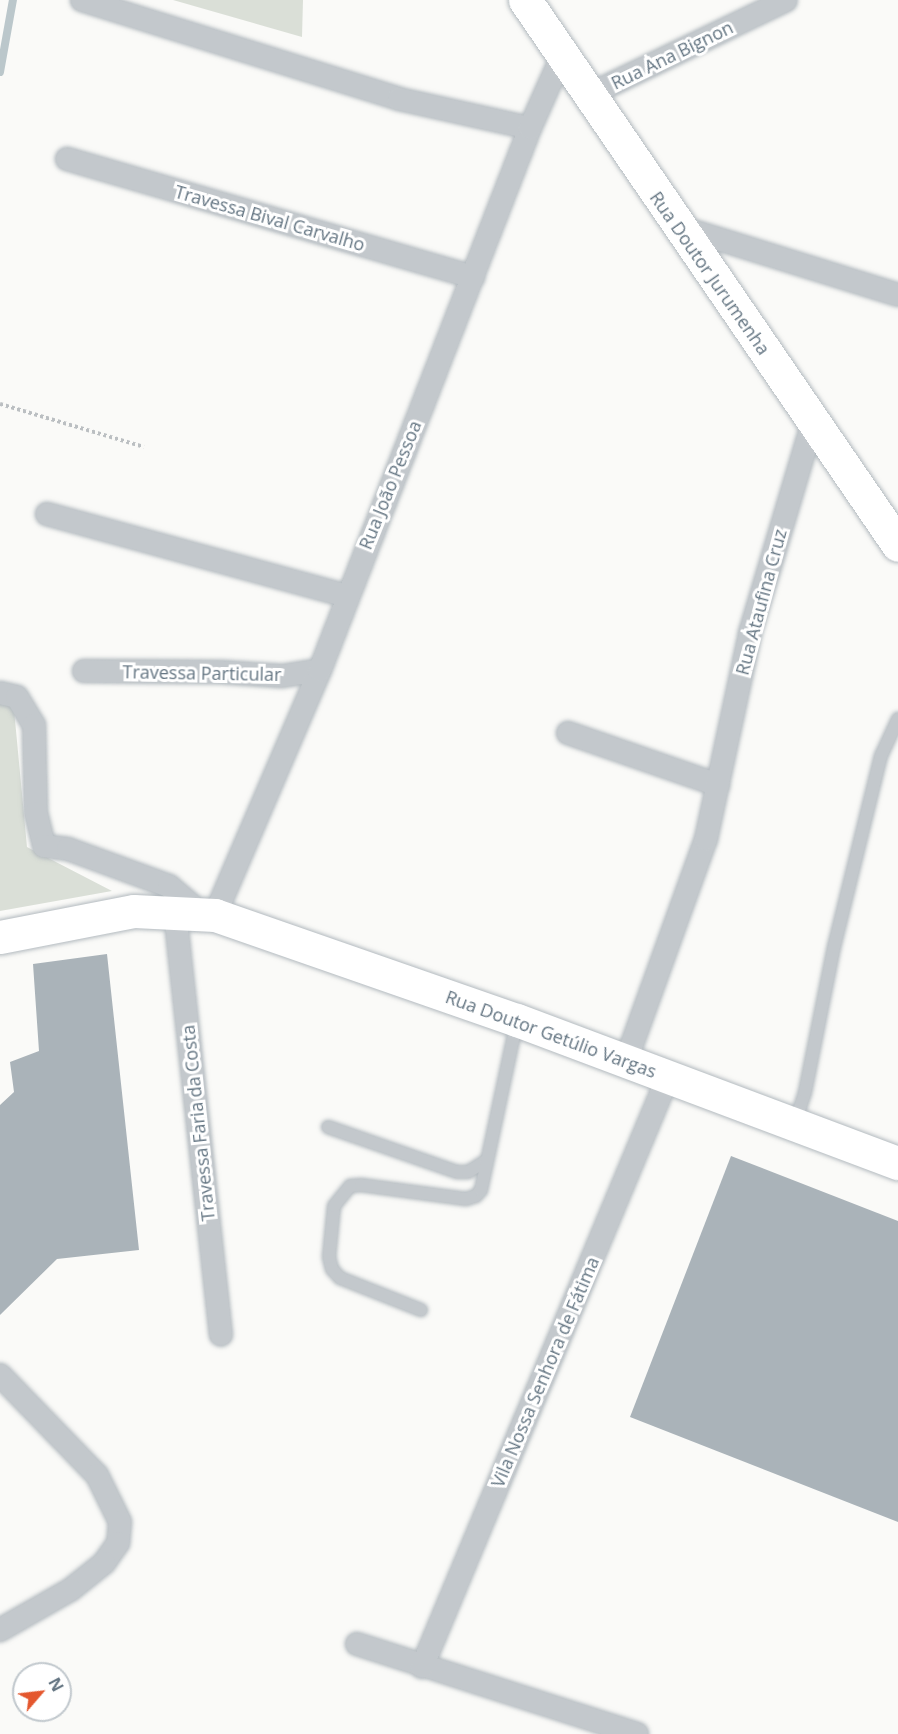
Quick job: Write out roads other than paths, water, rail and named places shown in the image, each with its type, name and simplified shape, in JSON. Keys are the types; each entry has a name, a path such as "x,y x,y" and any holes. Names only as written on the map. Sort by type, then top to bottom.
{"main road":[{"name":"Rua Doutor Jurumenha","path":"525,0 898,545"},
{"name":"Rua Doutor Getúlio Vargas","path":"0,937 134,911 197,913 517,1020 898,1163"}],"street":[{"path":"82,0 399,99 530,128"},
{"name":"Rua Ana Bignon","path":"591,94 786,0"},
{"name":"Rua João Pessoa","path":"197,913 320,670 346,596 530,128 563,54"},
{"name":"Travessa Bival Carvalho","path":"67,159 473,277"},
{"path":"680,227 898,295"},
{"name":"Rua Ataufina Cruz","path":"626,1060 702,850 750,633 813,421"},
{"path":"47,514 346,596"},
{"name":"Travessa Particular","path":"84,671 221,672 282,676 320,670"},
{"name":"Rua Doutor Getúlio Vargas","path":"0,693 17,697 34,725 36,813 44,846 68,849 169,886 197,913"},
{"path":"568,733 718,785"},
{"name":"Travessa Faria da Costa","path":"197,913 221,1335"},
{"name":"Vila Nossa Senhora de Fátima","path":"422,1667 668,1077"},
{"path":"0,1376 98,1475 120,1522 118,1543 104,1563 70,1590 0,1630"},
{"path":"357,1644 422,1667 637,1734"}],"lane":[{"path":"795,1123 878,767 898,719"},
{"path":"421,1310 340,1278 332,1269 329,1257 334,1206 350,1186 361,1185 466,1199 481,1190 517,1020"},
{"path":"328,1127 457,1172 468,1172 487,1160"}],"waterway":[{"path":"0,72 13,0"}]}
